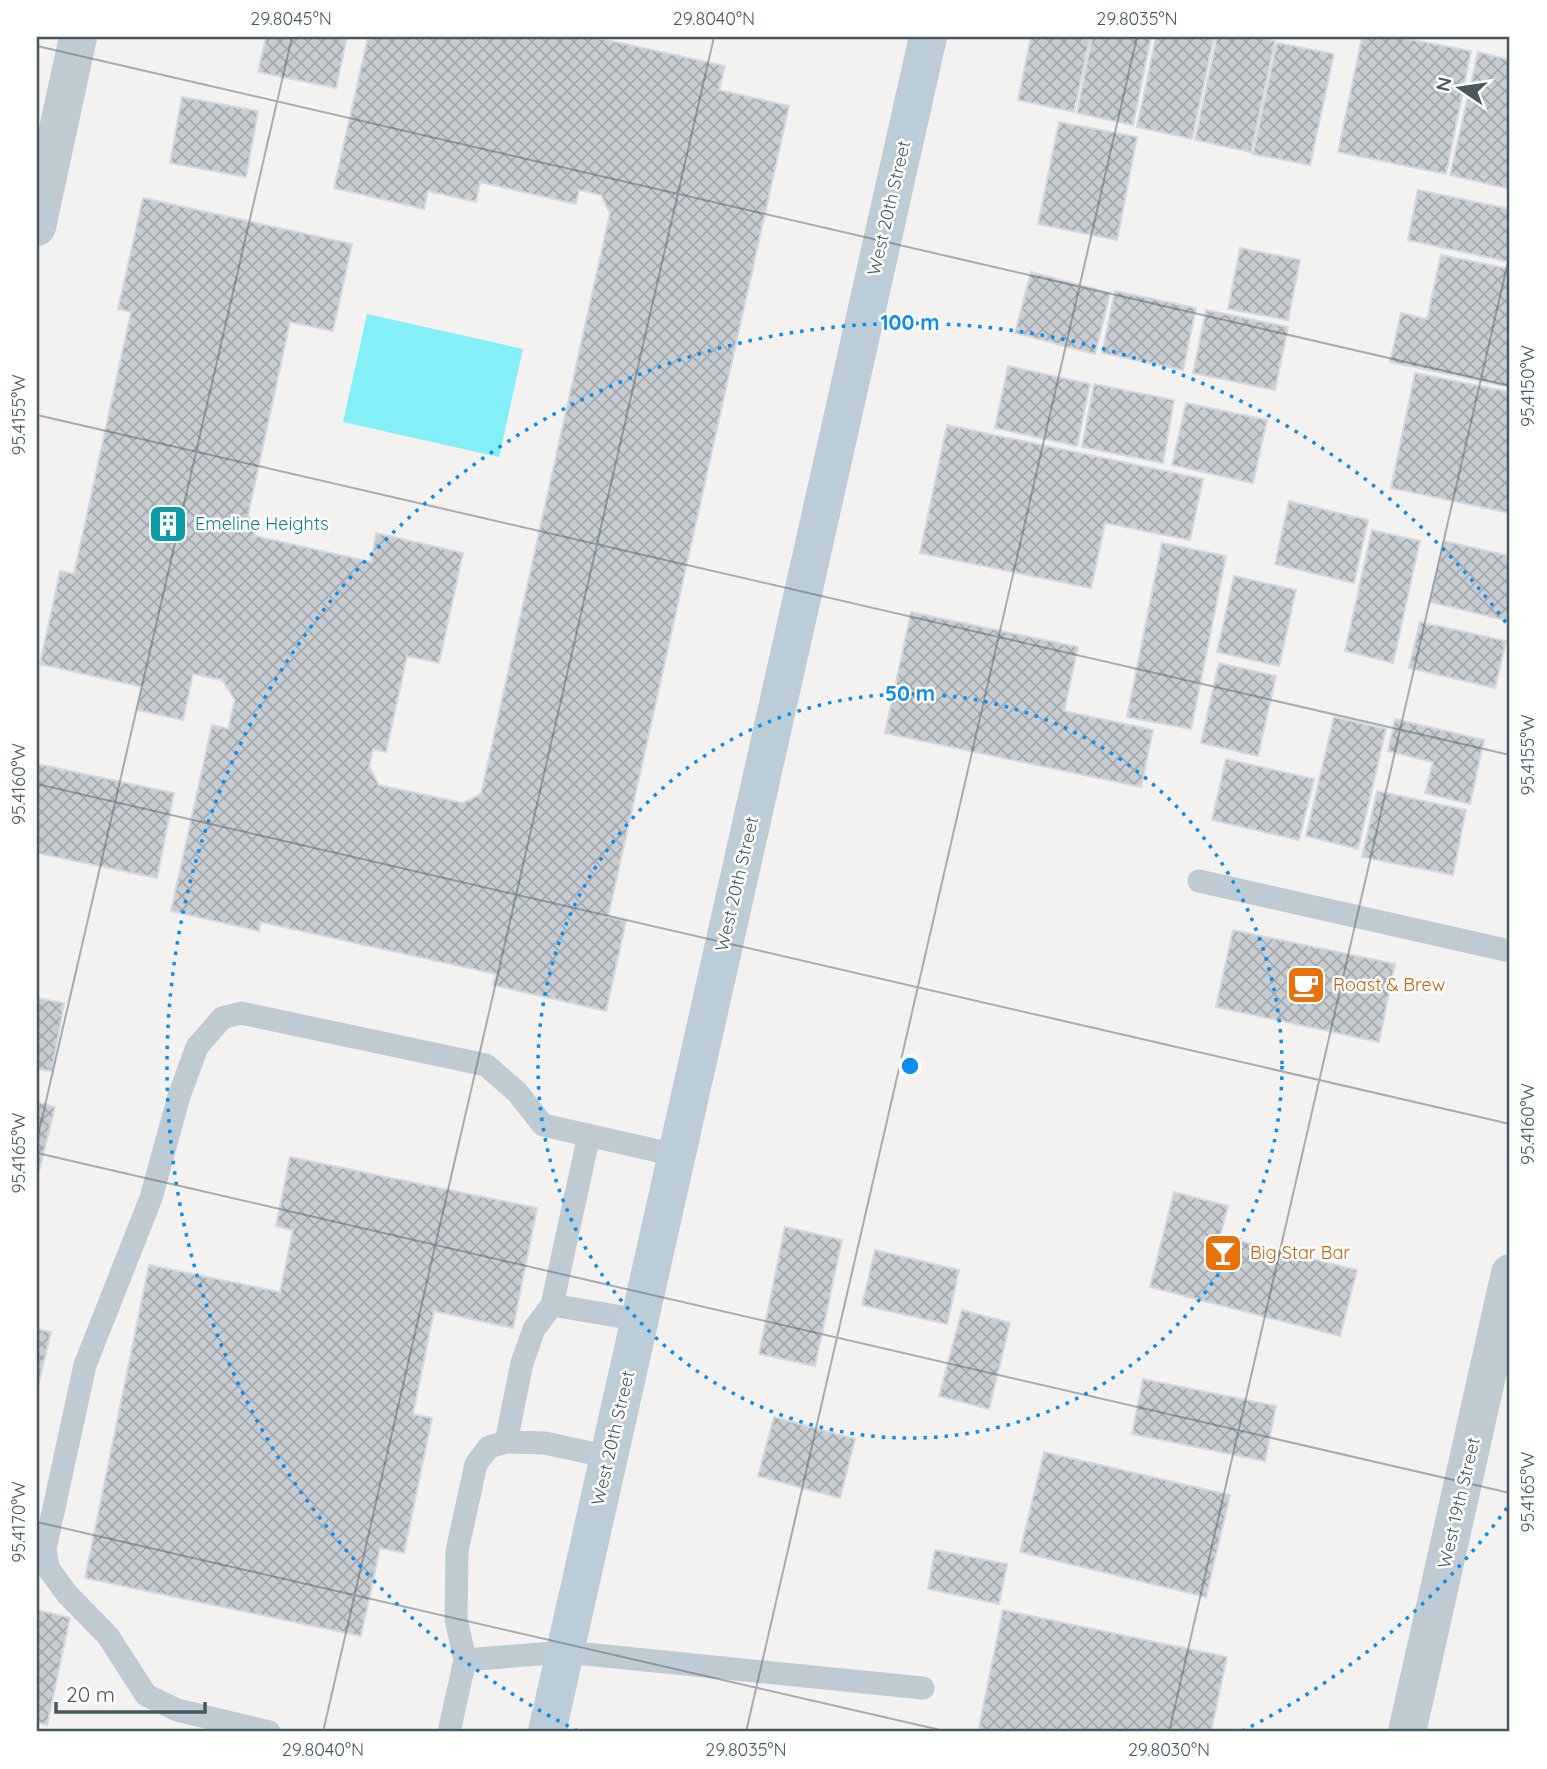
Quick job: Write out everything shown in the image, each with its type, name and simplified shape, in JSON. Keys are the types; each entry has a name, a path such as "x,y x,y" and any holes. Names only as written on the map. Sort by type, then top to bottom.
{"main road":[{"name":"West 20th Street","path":"547,1732 928,37"}],"street":[{"path":"37,227 78,37"},
{"name":"West 19th Street","path":"1407,1732 1510,1273"}],"lane":[{"path":"1199,881 1510,951"},
{"path":"269,1732 177,1710 146,1695 108,1636 67,1594 48,1568 45,1549 85,1365 151,1198 179,1096 197,1047 222,1018 241,1013 486,1065 517,1092 543,1125 676,1155"},
{"path":"506,1442 522,1363 534,1329 552,1305 589,1135"},
{"path":"552,1305 640,1320"},
{"path":"449,1732 465,1660 456,1619 457,1551 475,1464 489,1447 506,1442 545,1443 609,1457"},
{"path":"465,1660 565,1652 923,1688"}],"water":[{"path":"367,314 523,349 499,457 343,422"}],"building":[{"path":"266,37 347,37 336,88 258,72"},
{"name":"Emeline Heights","path":"368,37 593,37 725,66 719,90 789,106 608,917 626,921 606,1011 493,985 496,974 261,922 259,931 171,911 212,725 228,729 235,700 222,680 193,674 183,720 137,710 142,687 40,664 60,571 74,574 131,312 118,309 143,198 352,244 333,331 290,322 248,515 255,536 371,562 376,533 463,553 439,663 407,656 386,752 373,749 369,767 379,785 463,803 481,794 610,213 601,195 579,190 576,204 480,182 476,202 428,191 424,209 334,188"},
{"path":"1031,37 1090,37 1074,112 1018,100"},
{"path":"1092,37 1151,37 1133,125 1077,113"},
{"path":"1156,37 1214,37 1192,139 1137,127"},
{"path":"1217,37 1256,37 1275,41 1251,152 1195,140"},
{"path":"1362,37 1397,37 1471,51 1446,174 1338,152"},
{"path":"1277,43 1334,54 1310,165 1253,154"},
{"path":"1478,52 1510,60 1510,189 1450,175"},
{"path":"182,97 258,111 246,177 170,163"},
{"path":"1059,122 1137,137 1117,240 1038,224"},
{"path":"1418,190 1510,209 1510,262 1408,240"},
{"path":"1240,248 1300,260 1288,320 1228,309"},
{"path":"1441,255 1510,269 1510,387 1390,362 1401,313 1427,319"},
{"path":"1031,272 1110,293 1095,354 1015,333"},
{"path":"1115,291 1196,308 1183,370 1102,353"},
{"path":"1206,310 1288,327 1275,390 1193,373"},
{"path":"1008,366 1090,384 1077,446 995,428"},
{"path":"1415,373 1510,392 1510,513 1391,488"},
{"path":"1094,384 1174,400 1163,463 1082,447"},
{"path":"1186,403 1267,420 1253,483 1172,465"},
{"path":"947,425 1203,479 1190,540 1105,523 1091,588 920,553"},
{"path":"1289,501 1368,520 1354,583 1275,564"},
{"path":"1372,530 1420,541 1393,663 1345,651"},
{"path":"1444,541 1510,556 1509,621 1430,602"},
{"path":"1162,543 1226,556 1191,729 1127,717"},
{"path":"1234,576 1296,590 1279,666 1217,652"},
{"path":"911,612 1078,647 1064,711 1153,730 1141,787 885,733"},
{"path":"1420,622 1506,641 1495,688 1409,668"},
{"path":"1219,663 1276,676 1258,756 1201,743"},
{"path":"1334,717 1386,729 1358,849 1306,836"},
{"path":"1395,719 1484,740 1470,804 1425,793 1433,762 1388,751"},
{"path":"1226,759 1314,779 1299,840 1212,820"},
{"path":"37,764 174,793 157,878 37,853"},
{"path":"1377,791 1466,810 1453,875 1362,857"},
{"name":"Roast & Brew","path":"1233,930 1395,964 1379,1042 1216,1007"},
{"path":"37,998 64,1003 52,1071 37,1069"},
{"path":"37,1102 55,1107 37,1179"},
{"path":"290,1157 537,1208 513,1328 434,1311 413,1414 432,1418 404,1553 380,1548 361,1636 85,1578 149,1265 280,1292 293,1230 276,1226"},
{"name":"Big Star Bar","path":"1174,1192 1228,1206 1220,1236 1357,1270 1340,1336 1150,1287"},
{"path":"785,1227 842,1240 815,1366 759,1354"},
{"path":"875,1250 959,1270 947,1324 862,1305"},
{"path":"962,1310 1010,1323 989,1409 939,1396"},
{"path":"37,1329 51,1332 37,1390"},
{"path":"1143,1379 1276,1406 1265,1461 1132,1434"},
{"path":"774,1417 855,1439 840,1498 758,1476"},
{"path":"1044,1452 1230,1495 1206,1597 1020,1552"},
{"path":"935,1550 1007,1564 999,1604 928,1589"},
{"path":"37,1610 70,1618 47,1725 37,1722"},
{"path":"1003,1610 1227,1657 1211,1732 978,1732"}],"place":[{"name":"Emeline Heights","path":"168,524"},
{"name":"Roast & Brew","path":"1306,985"},
{"name":"Big Star Bar","path":"1223,1253"}]}
